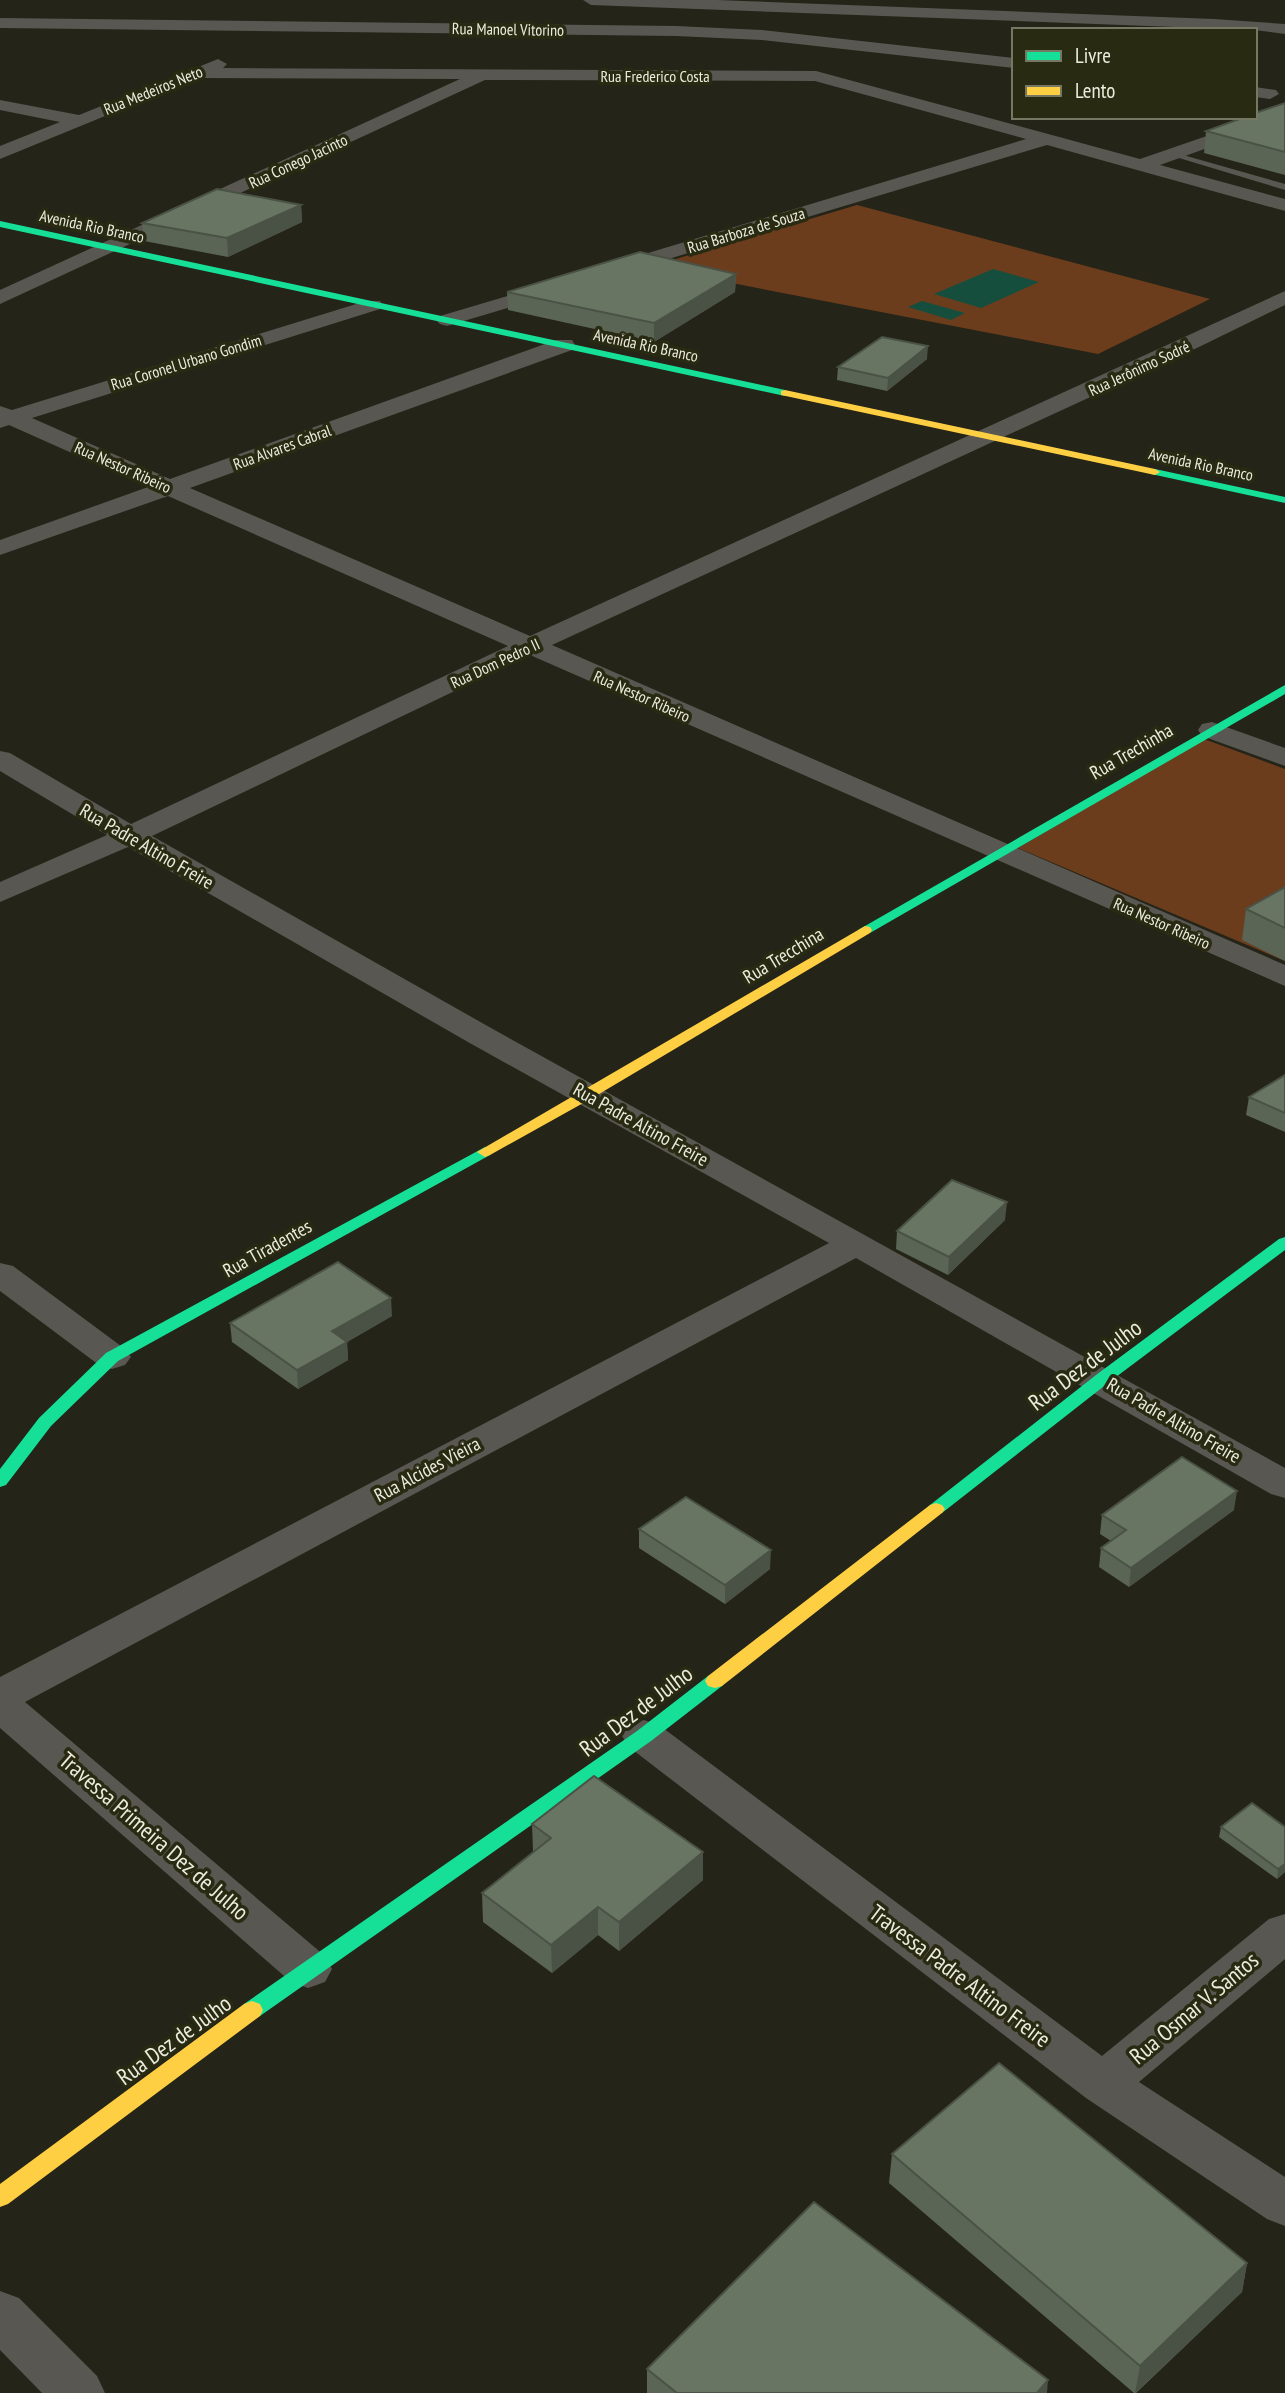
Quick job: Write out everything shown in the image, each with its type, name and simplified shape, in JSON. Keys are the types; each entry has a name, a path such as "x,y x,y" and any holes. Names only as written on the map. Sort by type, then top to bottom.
{"street":[{"path":"591,0 865,11 1285,20"},
{"path":"1165,6 1215,18 1285,29"},
{"path":"86,24 97,8"},
{"path":"816,76 865,11"},
{"name":"Rua Manoel Vitorino","path":"0,23 676,31 841,42 1012,63"},
{"path":"269,42 305,27"},
{"name":"Rua Medeiros Neto","path":"0,153 232,58"},
{"name":"Rua Frederico Costa","path":"196,73 816,76 1285,205"},
{"name":"Rua Conego Jacinto","path":"0,298 486,74"},
{"path":"0,105 79,120"},
{"path":"1141,165 1285,114"},
{"name":"Rua Barboza de Souza","path":"593,276 1044,140"},
{"path":"1104,155 1128,146"},
{"name":"Avenida Rio Branco","path":"0,224 1285,500"},
{"path":"447,320 567,284"},
{"name":"Rua Jerônimo Sodré","path":"992,436 1285,297"},
{"name":"Rua Coronel Urbano Gondim","path":"3,417 373,304"},
{"name":"Rua Alvares Cabral","path":"0,548 564,345"},
{"name":"Rua Nestor Ribeiro","path":"3,417 170,487 1285,977"},
{"name":"Rua Dom Pedro II","path":"0,893 130,838 528,646 992,436"},
{"name":"Rua Trechinha","path":"999,851 1285,689"},
{"path":"1212,730 1285,758"},
{"name":"Rua Padre Altino Freire","path":"0,760 130,838 855,1244 1102,1379 1285,1485"},
{"name":"Rua Trecchina","path":"589,1094 999,851"},
{"name":"Rua Tiradentes","path":"0,1481 45,1422 113,1357 589,1094"},
{"name":"Rua Dez de Julho","path":"0,2197 308,1969 644,1736 1102,1379 1285,1242"},
{"name":"Rua Alcides Vieira","path":"0,1696 855,1244"},
{"path":"0,1273 113,1357"},
{"name":"Travessa Primeira Dez de Julho","path":"0,1704 308,1969"},
{"name":"Travessa Padre Altino Freire","path":"644,1736 1103,2084 1285,2204"},
{"name":"Rua Osmar V. Santos","path":"1103,2084 1285,1932"},
{"path":"0,2314 78,2393"}],"lane":[{"path":"1172,153 1285,187"}],"shaded area":[{"path":"857,205 1210,299 1098,354 649,267"},
{"path":"993,269 1039,282 981,308 934,294"},
{"path":"922,301 965,313 951,320 908,307"},
{"path":"1204,739 1285,769 1285,961 1018,848"}],"building":[{"path":"1285,103 1285,152 1206,131 1239,119 1257,119 1257,112"},
{"path":"217,189 301,205 227,238 142,223"},
{"path":"640,252 736,274 654,323 507,292"},
{"path":"882,337 928,346 888,378 838,367"},
{"path":"1285,887 1285,928 1246,909"},
{"path":"1285,1075 1285,1113 1249,1097"},
{"path":"952,1180 1007,1202 949,1257 897,1231"},
{"path":"338,1262 391,1298 332,1331 347,1342 297,1370 230,1323"},
{"path":"1182,1457 1237,1491 1131,1568 1101,1548 1126,1530 1102,1515"},
{"path":"686,1497 771,1550 725,1585 639,1529"},
{"path":"594,1776 703,1852 619,1922 598,1907 551,1945 482,1893 551,1838 532,1824"},
{"path":"1252,1803 1285,1827 1285,1864 1278,1869 1221,1827"},
{"path":"999,2063 1247,2263 1140,2366 892,2154"},
{"path":"814,2202 1048,2380 1037,2393 677,2393 647,2369"}],"traffic: fast":[{"path":"0,224 785,393"},
{"path":"1155,472 1285,500"},
{"path":"865,930 1285,689"},
{"path":"0,1481 45,1422 112,1357 485,1152"},
{"path":"936,1509 1102,1379 1285,1242"},
{"path":"252,2010 644,1736 715,1681"}],"traffic: slow":[{"path":"785,393 1155,472"},
{"path":"485,1152 589,1094 865,930"},
{"path":"715,1681 936,1509"},
{"path":"0,2197 252,2010"}]}
